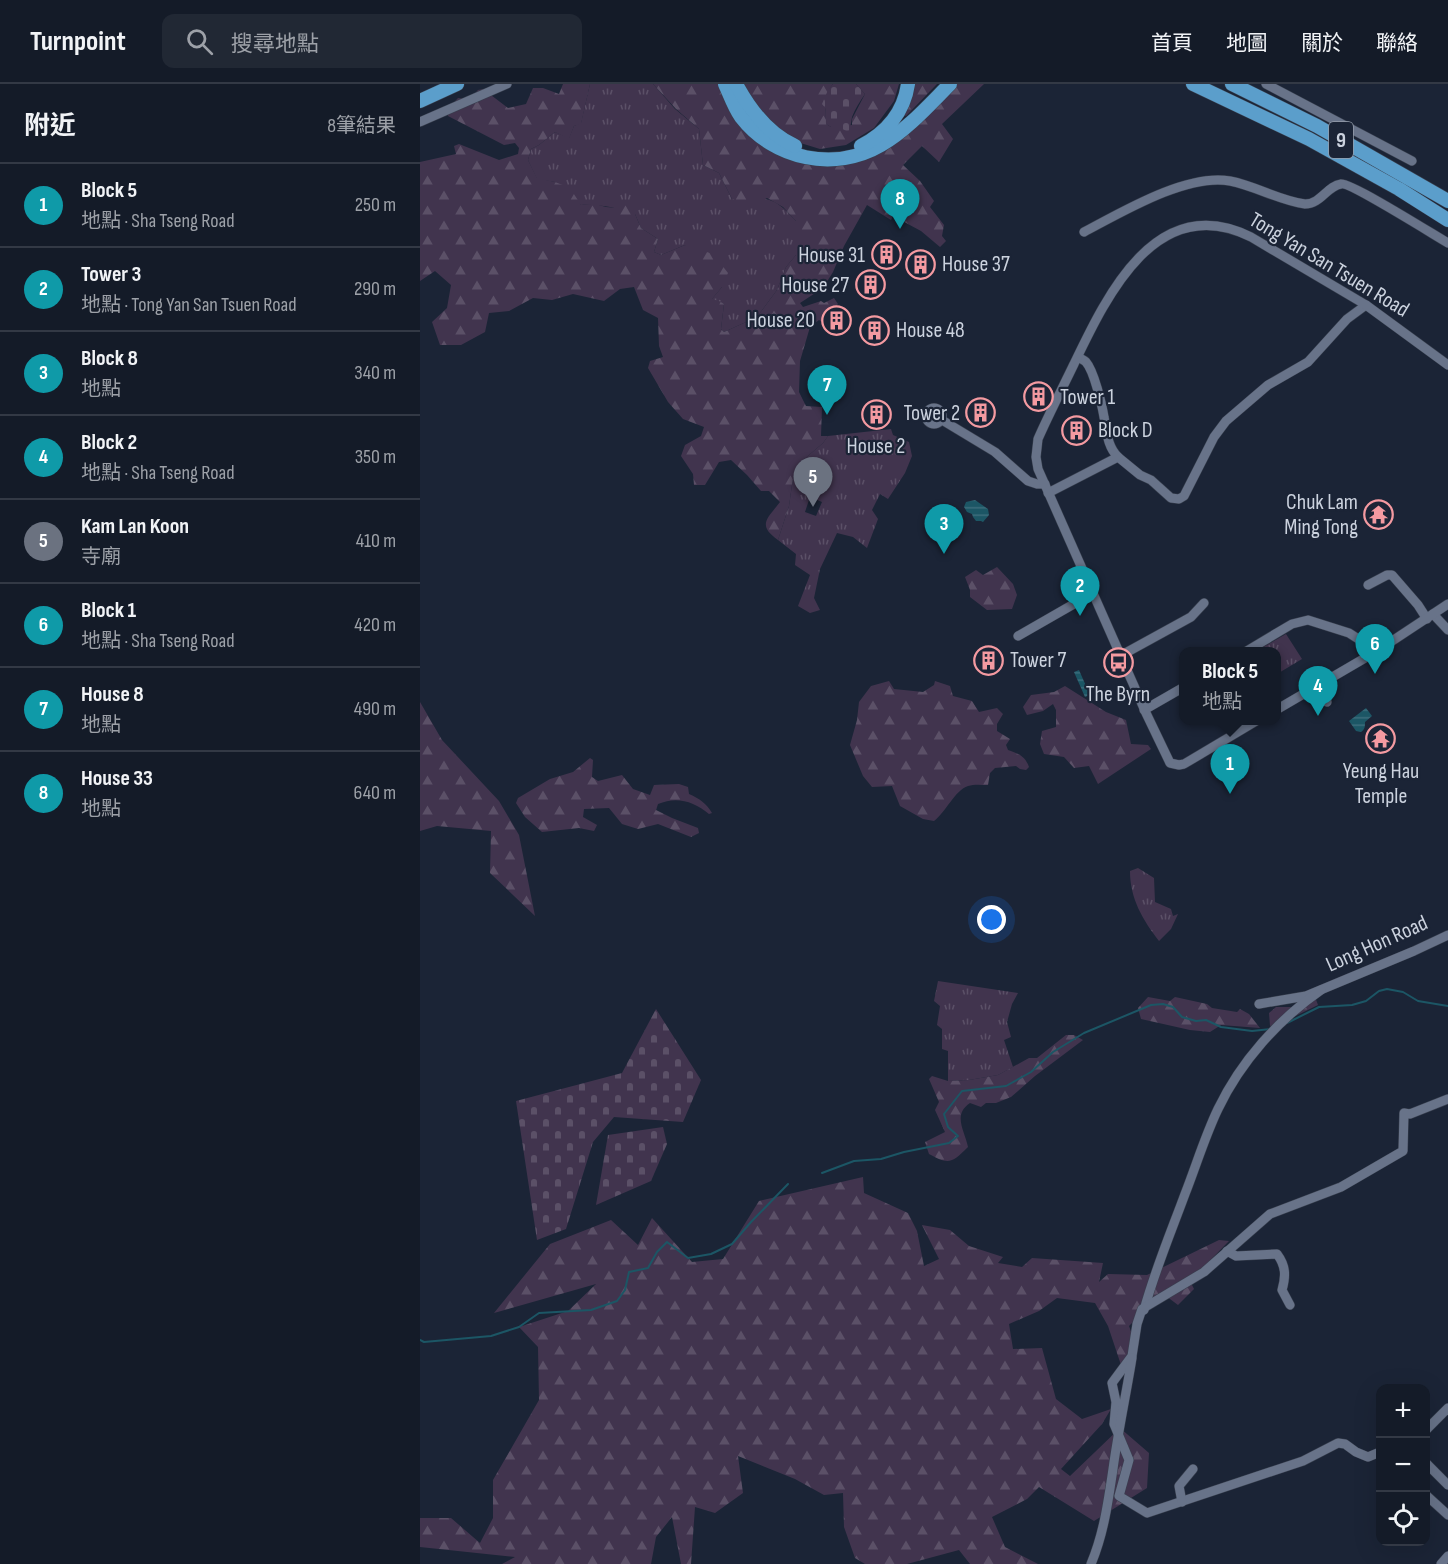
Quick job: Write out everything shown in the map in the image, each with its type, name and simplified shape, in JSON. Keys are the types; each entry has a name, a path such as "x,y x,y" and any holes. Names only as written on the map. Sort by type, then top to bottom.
{"highway":[{"path":"420,101 457,84"},
{"path":"725,84 741,117 766,141 798,156 815,160 833,160 850,158 883,144 950,84"},
{"path":"736,84 752,111 777,136 799,148 832,153 859,147 883,131 900,110 908,84"},
{"name":"9","path":"1193,84 1309,139 1399,189 1448,220"},
{"name":"9","path":"1232,84 1317,126 1448,201"}],"street":[{"path":"420,122 507,84"},
{"path":"1266,84 1412,161"},
{"path":"1084,232 1146,199 1200,182 1216,180 1230,181 1305,204 1316,202 1331,189 1344,184 1360,191 1448,243"},
{"name":"Tong Yan San Tsuen Road","path":"1250,725 1184,764 1170,763 1120,656 1037,463 1038,439 1108,298 1132,265 1159,240 1189,227 1212,225 1228,228 1243,233 1366,305 1448,365"},
{"path":"1078,357 1086,362 1090,370 1112,450 1171,498 1179,499 1184,496 1214,437 1226,421 1268,385 1308,362 1347,319 1366,305"},
{"path":"942,420 995,452 1028,481 1047,488 1118,457"},
{"path":"1368,585 1387,575 1392,575 1430,617 1448,630"},
{"path":"1018,636 1093,593"},
{"path":"1120,656 1191,617 1204,603"},
{"path":"1281,707 1377,651 1448,604"},
{"path":"1252,647 1292,624 1308,620 1350,633 1377,651"},
{"path":"1316,687 1327,702"},
{"path":"1144,710 1179,690"},
{"name":"Long Hon Road","path":"1259,1004 1295,999 1321,990 1448,935"},
{"name":"Long Hon Road","path":"1091,1564 1107,1514 1132,1357 1154,1275 1217,1111 1240,1071 1272,1032 1321,990"},
{"path":"1376,1454 1363,1456 1345,1444 1338,1443 1303,1461 1147,1514 1119,1496 1129,1460 1114,1424 1116,1402 1112,1383 1132,1356 1142,1309 1204,1272 1270,1214 1341,1187 1403,1150 1404,1113 1410,1114 1448,1099"},
{"path":"1227,1251 1236,1256 1277,1254 1283,1262 1285,1281 1282,1290 1290,1305"},
{"path":"1430,1425 1448,1408"},
{"path":"1430,1468 1448,1485"},
{"path":"1182,1502 1179,1486 1193,1469"},
{"path":"1430,1499 1448,1515"},
{"path":"1441,1564 1448,1556"}],"green space":[{"path":"563,84 590,84 581,124 574,126 569,139 555,132 531,149 528,160 537,178 570,188 581,205 595,204 618,208 631,199 638,204 635,214 641,228 658,239 654,252 661,255 685,245 713,254 728,273 722,287 712,299 724,304 721,329 724,332 757,317 777,290 786,267 796,255 796,221 783,207 767,198 757,204 732,199 719,173 703,165 699,129 653,84 721,84 806,163 866,152 955,84 984,84 942,124 953,139 939,162 922,146 903,165 920,181 934,201 930,207 944,225 942,236 946,241 940,247 921,231 893,216 891,220 867,205 823,288 800,303 803,307 821,301 824,303 834,298 838,304 822,322 819,320 810,327 800,361 799,392 806,406 822,407 821,436 828,436 802,461 793,478 789,506 778,540 768,530 766,522 780,502 769,491 761,491 731,460 719,462 705,485 694,485 693,474 681,456 685,445 701,436 704,427 683,419 668,402 648,368 650,361 663,357 659,346 658,318 643,310 634,287 620,289 604,301 573,294 552,300 533,298 509,311 489,313 485,332 461,345 440,345 432,322 447,308 451,285 435,271 420,281 420,162 456,154 454,146 459,144 499,160 518,154 519,148 515,143 504,145 448,116 448,109 458,98 470,99 478,90 483,89 508,108 526,104 533,88 543,88 559,94"},
{"path":"590,84 653,84 675,109 699,129 703,165 719,173 732,199 761,198 774,202 796,221 796,255 786,267 777,290 757,317 724,332 721,329 724,304 711,300 722,287 685,245 661,255 654,252 658,239 641,228 635,214 609,207 581,205 555,182 537,179 528,160 531,149 555,132 569,138 574,126 581,123"},
{"path":"744,84 833,84 828,92 826,108 826,124 831,127 852,125 852,119 865,94 856,84 899,84 894,101 874,128 846,145 820,149 794,141 770,126 752,101"},
{"path":"833,84 856,84 865,94 853,114 848,132 826,124 826,109 822,104"},
{"path":"913,84 937,84 906,116 902,114"},
{"path":"891,429 893,435 909,442 912,456 905,473 888,499 880,494 872,510 878,519 867,548 853,537 837,533 820,569 814,598 820,610 810,613 798,606 810,575 795,565 796,554 778,540 789,506 793,478 802,461 828,436","holes":["810,497 822,502 816,516 805,512"]},
{"path":"997,567 1013,584 1017,595 1012,609 987,610 970,597 965,577 976,570 983,575"},
{"path":"1286,634 1302,659 1281,672 1281,647 1263,647"},
{"path":"889,681 894,689 923,692 934,685 935,681 950,686 953,696 972,701 979,712 997,708 1003,714 997,724 997,731 1010,739 1006,745 1008,750 1026,760 1029,767 1026,770 1016,766 995,768 990,773 988,785 963,788 934,821 923,819 900,806 892,786 872,787 863,776 850,745 859,702 871,686"},
{"path":"1065,686 1106,712 1126,720 1131,744 1148,745 1151,749 1098,784 1089,766 1074,768 1064,757 1044,754 1040,744 1042,731 1056,727 1056,710 1053,704 1043,711 1027,715 1023,707 1031,695 1054,692"},
{"path":"420,702 442,740 499,801 519,835 535,916 490,873 491,831 437,826 420,831"},
{"path":"590,758 593,760 592,777 598,781 622,775 633,789 650,795 654,785 679,784 688,787 689,794 702,802 712,813 709,814 685,801 671,800 658,804 656,810 698,828 699,833 691,837 658,824 638,829 622,824 609,808 584,809 583,817 597,825 594,831 579,828 542,832 525,817 516,803 518,798 550,779 573,772"},
{"path":"1138,868 1154,878 1155,902 1171,909 1173,916 1178,914 1171,929 1159,941 1143,917 1132,891 1130,871"},
{"path":"938,981 1018,993 1007,1022 1011,1037 1004,1040 1013,1067 998,1075 948,1081 948,1051 942,1049 942,1029 937,1025 940,1006 934,1001"},
{"path":"1148,997 1170,1001 1175,997 1207,1004 1212,1008 1237,1012 1240,1009 1249,1014 1260,1028 1221,1025 1210,1032 1141,1019 1138,1008"},
{"path":"1315,997 1318,1005 1270,1026 1269,1013 1276,1007 1293,1007"},
{"path":"656,1009 701,1080 683,1122 614,1117 593,1142 566,1229 537,1240 516,1101 622,1073"},
{"path":"1066,1035 1074,1035 1083,1040 1011,1097 996,1103 986,1103 981,1107 970,1103 965,1108 961,1124 968,1147 958,1156 946,1161 929,1154 925,1142 945,1132 935,1110 939,1102 929,1079 932,1076 948,1081 998,1075 1029,1058 1037,1058"},
{"path":"663,1127 667,1144 651,1181 596,1205 608,1135"},
{"path":"863,1177 864,1193 908,1213 917,1231 924,1266 939,1259 922,1225 950,1230 969,1246 1003,1257 998,1263 1022,1267 1032,1258 1103,1263 1099,1282 1108,1274 1147,1275 1219,1240 1229,1241 1190,1281 1194,1289 1178,1305 1162,1293 1129,1326 1137,1348 1121,1365 1108,1326 1095,1303 1057,1298 1039,1311 1009,1324 1013,1349 1042,1348 1056,1399 1082,1419 1111,1409 1102,1424 1061,1469 1070,1476 1120,1428 1149,1453 1147,1488 1094,1521 1039,1487 1027,1499 992,1517 1005,1547 1038,1564 970,1564 959,1550 907,1564 865,1564 855,1558 844,1527 843,1493 824,1495 795,1479 738,1456 743,1493 715,1513 695,1507 691,1564 681,1564 672,1517 656,1537 651,1564 502,1564 515,1557 420,1547 420,1518 451,1518 480,1543 493,1518 493,1480 539,1400 538,1347 519,1327 568,1311 596,1284 494,1313 550,1244 611,1220 638,1245 652,1218 692,1262 723,1259 759,1201"}],"water":[{"path":"975,500 988,509 989,515 983,522 976,521 964,507 966,502"},
{"path":"1079,670 1090,695 1085,697 1074,672"},
{"path":"1366,708 1372,716 1365,722 1361,732 1356,731 1349,721"},
{"path":"1241,757 1244,760 1242,764 1226,773 1219,770 1217,765 1221,760"}],"waterway":[{"path":"1287,1023 1319,1007 1352,1005 1366,1001 1379,991 1387,989 1403,992 1418,1001 1448,1006"},
{"path":"822,1173 854,1161 881,1159 949,1143 958,1136 948,1127 944,1114 962,1091 1006,1086 1031,1072 1053,1052 1084,1033 1151,1005 1163,1004 1173,1007 1182,1017 1196,1021 1206,1020 1221,1027 1252,1031 1271,1029"},
{"path":"420,1340 424,1342 491,1336 519,1327 539,1313 591,1310 617,1301 625,1290 629,1272 648,1268 657,1252 667,1242 688,1258 711,1254 732,1244 788,1184"}],"place":[{"name":"House 33","path":"900,229"},
{"name":"House 31","path":"886,255"},
{"name":"House 37","path":"921,264"},
{"name":"House 27","path":"870,285"},
{"name":"House 20","path":"836,320"},
{"name":"House 48","path":"875,330"},
{"name":"Tower 1","path":"1039,397"},
{"name":"Tower 2","path":"981,413"},
{"name":"House 2","path":"876,414"},
{"name":"House 8","path":"827,415"},
{"name":"Block D","path":"1077,430"},
{"name":"Kam Lan Koon","path":"813,507"},
{"name":"Chuk Lam Ming Tong","path":"1379,515"},
{"name":"Block 8","path":"944,554"},
{"name":"Tower 3","path":"1080,616"},
{"name":"Tower 7","path":"989,660"},
{"name":"The Byrn","path":"1118,662"},
{"name":"Block 1","path":"1375,674"},
{"name":"Block 2","path":"1318,716"},
{"name":"Yeung Hau Temple","path":"1381,739"},
{"name":"Block 5","path":"1230,794"}]}
